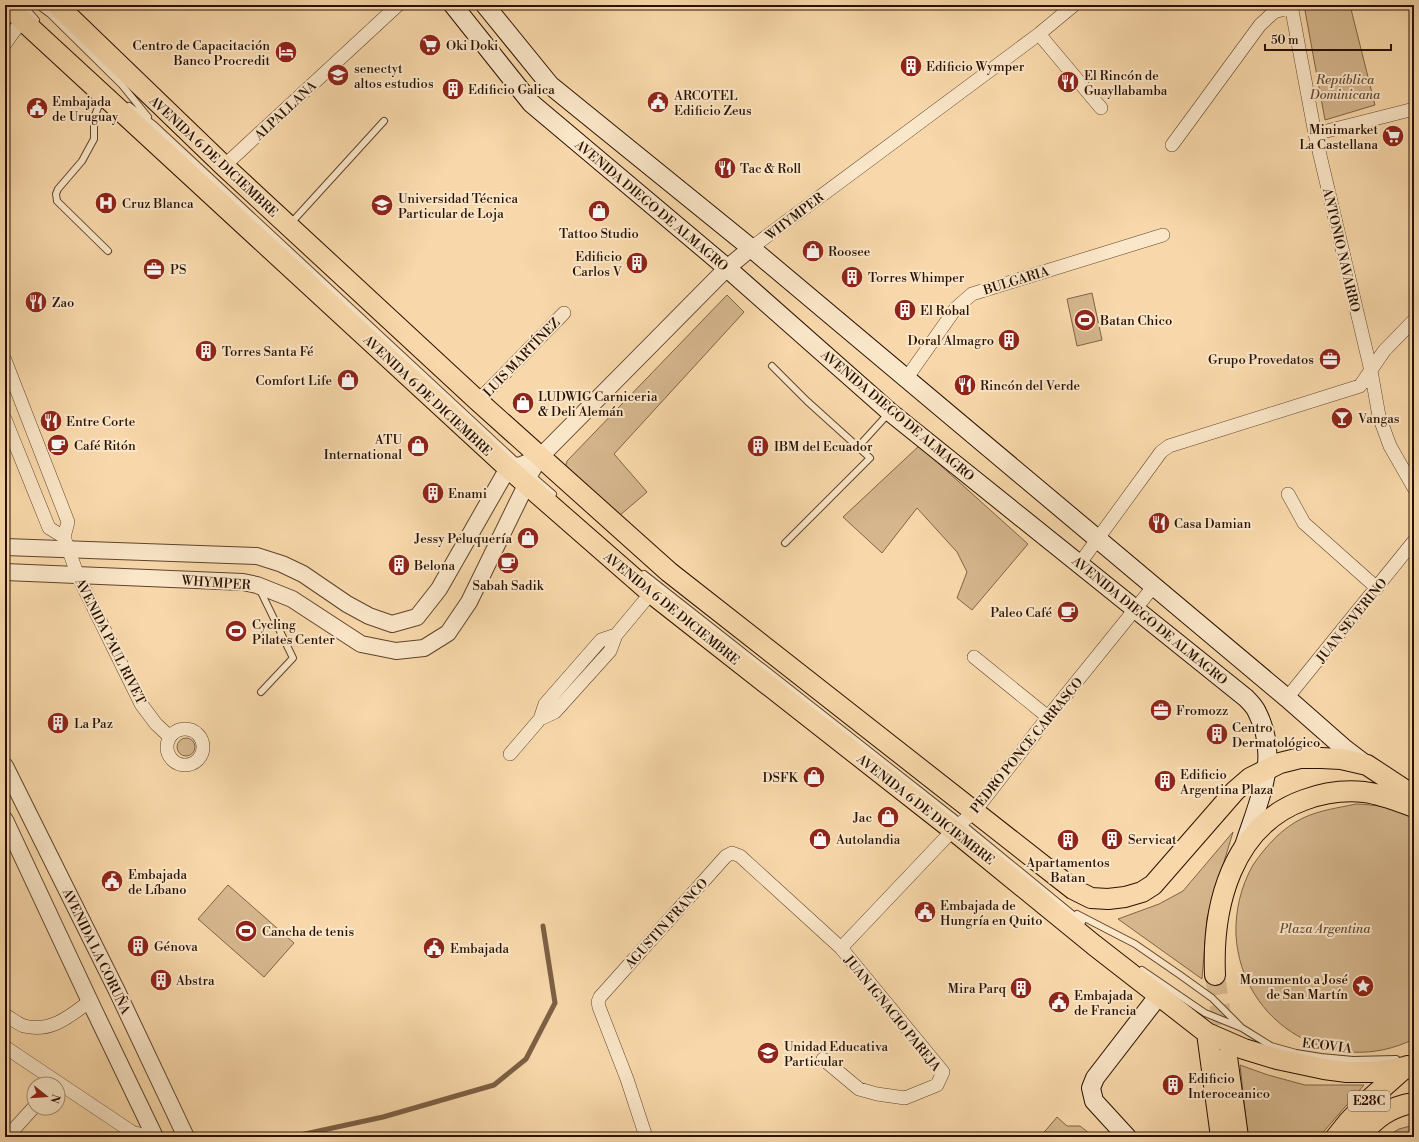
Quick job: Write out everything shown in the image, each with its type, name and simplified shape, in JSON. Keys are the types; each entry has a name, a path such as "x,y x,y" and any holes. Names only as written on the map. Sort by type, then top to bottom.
{"main road":[{"name":"AVENIDA 6 DE DICIEMBRE","path":"8,5 22,13 326,299 525,470 651,594 963,821 1073,889 1090,898 1125,897 1142,892 1153,885 1235,791 1250,778 1280,763 1300,758 1321,758 1341,759 1367,765 1414,796"},
{"name":"AVENIDA 6 DE DICIEMBRE","path":"57,5 224,166 478,402 525,470 669,572 963,821 1094,945 1207,1033 1244,1049 1276,1059 1346,1072 1372,1072 1408,1065"},
{"name":"AVENIDA DIEGO DE ALMAGRO","path":"453,5 531,103 727,268 890,412 1080,563 1246,698 1257,712 1264,732 1268,753 1268,770 1243,848"},
{"name":"AVENIDA DIEGO DE ALMAGRO","path":"485,5 550,85 750,248 1287,698 1345,749 1367,765"},
{"path":"1215,975 1215,936 1220,905 1232,870 1243,848 1261,827 1277,813 1296,803 1317,796 1347,792 1365,792 1414,807"},
{"path":"1127,1137 1094,1101 1091,1088 1095,1078 1159,995"},
{"path":"1207,1033 1221,1137"},
{"path":"1227,1057 1238,1137"},
{"name":"E28C","path":"1336,1137 1348,1122 1408,1065"},
{"path":"1358,1137 1378,1117 1404,1104 1414,1103"}],"street":[{"path":"5,8 8,5"},
{"name":"ALPALLANA","path":"224,166 398,5"},
{"name":"WHYMPER","path":"5,547 66,543 257,556 282,564 296,571 369,616 392,624 417,617 525,470 727,268 750,248 1039,34 1074,5"},
{"path":"1172,145 1260,25 1274,12 1291,6"},
{"name":"ANTONIO NAVARRO","path":"1291,6 1314,134 1371,371 1379,416 1390,446 1414,488"},
{"path":"5,44 22,13"},
{"path":"1039,34 1101,108"},
{"path":"1314,134 1414,109"},
{"name":"BULGARIA","path":"906,379 956,308 972,294 1163,235"},
{"name":"LUIS MARTÍNEZ","path":"478,402 564,313"},
{"path":"1080,563 1161,452 1169,446 1360,386 1384,351 1414,320"},
{"name":"AVENIDA PAUL RIVET","path":"5,360 68,522 66,543 78,576 141,704 156,724 170,737"},
{"path":"5,419 49,528 66,543"},
{"name":"WHYMPER","path":"5,572 235,582 257,585 292,599 361,644 396,651 424,648 448,633 469,602 525,470"},
{"path":"1288,494 1304,523 1377,588"},
{"name":"JUAN SEVERINO","path":"1287,698 1414,541"},
{"name":"PEDRO PONCE CARRASCO","path":"841,948 963,821 1153,587"},
{"path":"510,754 540,719 555,712 610,651 616,635 651,594"},
{"path":"974,657 1048,717"},
{"name":"AVENIDA LA CORUÑA","path":"5,766 117,991 186,1137"},
{"name":"AVENIDA LA CORUÑA","path":"5,820 155,1137"},
{"name":"AGUSTIN FRANCO","path":"646,1137 627,1079 598,1002 600,997 726,856 732,853 740,856"},
{"name":"JUAN IGNACIO PAREJA","path":"740,856 841,948 942,1072 937,1085 905,1098 878,1094 859,1089 823,1059"},
{"path":"5,1015 23,1026 40,1028 53,1025 66,1019 90,1001"},
{"path":"5,1047 45,1076"},
{"path":"66,1090 132,1132 149,1137"},
{"path":"6,1137 26,1116"}],"lane":[{"path":"38,5 50,14 122,85 154,125"},
{"path":"22,13 43,28"},
{"path":"70,55 105,92 94,118 94,139 82,161 58,189 56,194 57,201 108,251"},
{"path":"124,102 154,125 559,500"},
{"path":"288,226 384,121"},
{"path":"772,366 806,401 870,458 785,543"},
{"path":"858,446 890,412"},
{"path":"641,572 963,821 1090,929"},
{"path":"257,585 293,658 261,692"},
{"path":"1066,909 1135,944 1212,998 1242,1028"},
{"path":"1136,966 1205,1013 1242,1028"},
{"name":"ECOVIA","path":"1242,1028 1271,1046 1296,1053 1408,1065"}],"green space":[{"name":"República Dominicana","path":"1304,5 1350,5 1375,105 1325,120"},
{"name":"Batan Chico","path":"1092,293 1102,340 1077,346 1067,299"},
{"path":"727,295 744,312 614,454 647,492 619,516 564,472 567,461"},
{"path":"919,446 1028,544 972,610 957,598 967,572 957,552 917,508 882,553 843,517"},
{"path":"182,738 190,738 195,743 193,754 190,756 182,756 177,751 177,743"},
{"name":"Plaza Argentina","path":"1356,804 1386,807 1414,817 1414,1039 1384,1050 1353,1052 1324,1047 1297,1035 1273,1018 1255,994 1242,967 1236,935 1236,926 1238,908 1245,881 1253,865 1269,844 1281,832 1295,822 1309,815"},
{"path":"1233,832 1207,918 1202,979 1118,919 1159,904 1183,891"},
{"name":"Cancha de tenis","path":"228,885 294,943 264,977 198,919"},
{"path":"1240,1065 1268,1075 1305,1085 1364,1085 1319,1137 1248,1137"},
{"path":"1057,1117 1067,1126 1080,1126 1094,1137 1040,1137"},
{"path":"1414,1125 1414,1137 1386,1137 1399,1129"}],"waterway":[{"path":"291,1137 383,1117 494,1085 526,1059 555,1003 543,926"}],"tunnel":[{"path":"1215,975 1227,1056"}],"place":[{"name":"Oki Doki","path":"430,45"},
{"name":"Centro de Capacitación Banco Procredit","path":"286,52"},
{"name":"Edificio Wymper","path":"911,66"},
{"name":"senectyt altos estudios","path":"338,75"},
{"name":"El Rincón de Guayllabamba","path":"1068,82"},
{"name":"Edificio Galica","path":"453,89"},
{"name":"ARCOTEL Edificio Zeus","path":"658,102"},
{"name":"Embajada de Uruguay","path":"37,108"},
{"name":"Minimarket La Castellana","path":"1393,136"},
{"name":"Tac & Roll","path":"725,168"},
{"name":"Cruz Blanca","path":"106,203"},
{"name":"Universidad Técnica Particular de Loja","path":"382,205"},
{"name":"Tattoo Studio","path":"599,211"},
{"name":"Roosee","path":"813,251"},
{"name":"Edificio Carlos V","path":"637,263"},
{"name":"PS","path":"154,269"},
{"name":"Torres Whimper","path":"852,277"},
{"name":"Zao","path":"36,302"},
{"name":"El Robal","path":"905,310"},
{"name":"Batan Chico","path":"1085,320"},
{"name":"Doral Almagro","path":"1009,340"},
{"name":"Torres Santa Fé","path":"206,351"},
{"name":"Grupo Provedatos","path":"1330,359"},
{"name":"Comfort Life","path":"348,380"},
{"name":"Rincón del Verde","path":"965,385"},
{"name":"LUDWIG Carniceria & Deli Alemán","path":"523,403"},
{"name":"Vangas","path":"1342,418"},
{"name":"Entre Corte","path":"51,421"},
{"name":"Café Ritón","path":"58,445"},
{"name":"ATU International","path":"418,446"},
{"name":"IBM del Ecuador","path":"758,446"},
{"name":"Enami","path":"433,493"},
{"name":"Casa Damian","path":"1159,523"},
{"name":"Jessy Peluquería","path":"528,538"},
{"name":"Sabah Sadik","path":"508,563"},
{"name":"Belona","path":"399,565"},
{"name":"Paleo Café","path":"1068,612"},
{"name":"Cycling Pilates Center","path":"236,631"},
{"name":"Fromozz","path":"1161,710"},
{"name":"La Paz","path":"58,723"},
{"name":"Centro Dermatológico","path":"1217,734"},
{"name":"DSFK","path":"814,777"},
{"name":"Edificio Argentina Plaza","path":"1165,781"},
{"name":"Jac","path":"888,817"},
{"name":"Autolandia","path":"820,839"},
{"name":"Servicat","path":"1112,839"},
{"name":"Apartamentos Batan","path":"1068,840"},
{"name":"Embajada de Líbano","path":"112,881"},
{"name":"Embajada de Hungría en Quito","path":"925,912"},
{"name":"Cancha de tenis","path":"246,931"},
{"name":"Génova","path":"138,946"},
{"name":"Embajada","path":"434,948"},
{"name":"Abstra","path":"161,980"},
{"name":"Monumento a José de San Martín","path":"1363,986"},
{"name":"Mira Parq","path":"1021,988"},
{"name":"Embajada de Francia","path":"1059,1002"},
{"name":"Unidad Educativa Particular","path":"768,1053"},
{"name":"Edificio Interoceanico","path":"1173,1085"}]}
